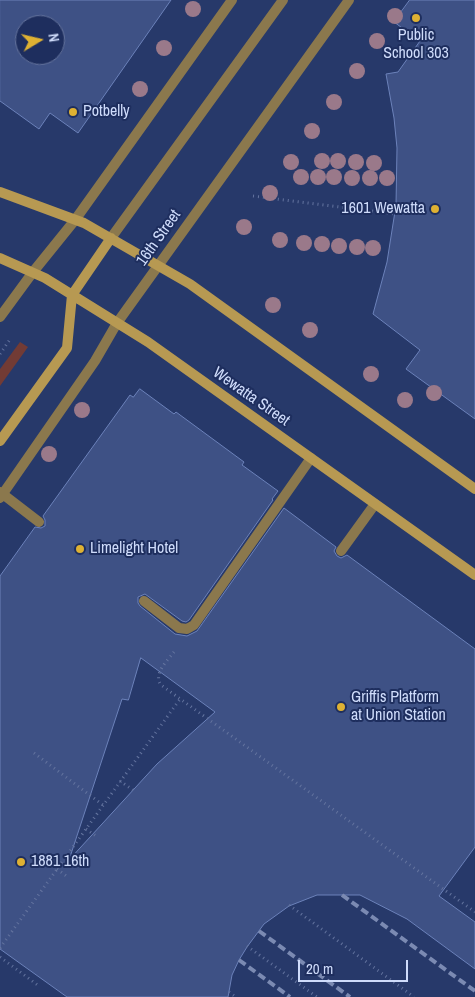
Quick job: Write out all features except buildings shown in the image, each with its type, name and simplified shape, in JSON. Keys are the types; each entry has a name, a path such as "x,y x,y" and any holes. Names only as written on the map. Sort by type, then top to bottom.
{"street":[{"path":"0,317 33,272 76,220 232,0"},
{"path":"0,441 67,348 72,295 283,0"},
{"name":"16th Street","path":"1,494 95,361 117,323 158,264 348,0"},
{"path":"0,192 76,220 112,238 190,284 475,489"},
{"name":"Wewatta Street","path":"0,258 33,272 148,342 475,575"},
{"path":"144,601 179,628 187,629 194,625 311,458"},
{"path":"1,494 39,522"},
{"path":"341,551 375,504"}],"path":[{"path":"252,196 395,214"},
{"path":"158,674 159,683 180,699 475,912"},
{"path":"0,948 180,699"},
{"path":"34,753 103,805"},
{"path":"120,781 132,790"},
{"path":"86,829 96,836"},
{"path":"56,869 69,878"},
{"path":"289,905 414,997"},
{"path":"247,946 317,997"},
{"path":"0,957 39,986"},
{"path":"229,992 236,997"}],"shaded area":[{"path":"20,342 28,347 0,386 0,369"}],"railway":[{"path":"342,895 475,991"},
{"path":"259,931 350,997"},
{"path":"239,960 290,997"}],"place":[{"name":"Public School 303","path":"416,18"},
{"name":"Potbelly","path":"73,112"},
{"name":"1601 Wewatta","path":"435,209"},
{"name":"Limelight Hotel","path":"80,549"},
{"name":"Griffis Platform at Union Station","path":"341,707"},
{"name":"1881 16th","path":"21,862"}]}
